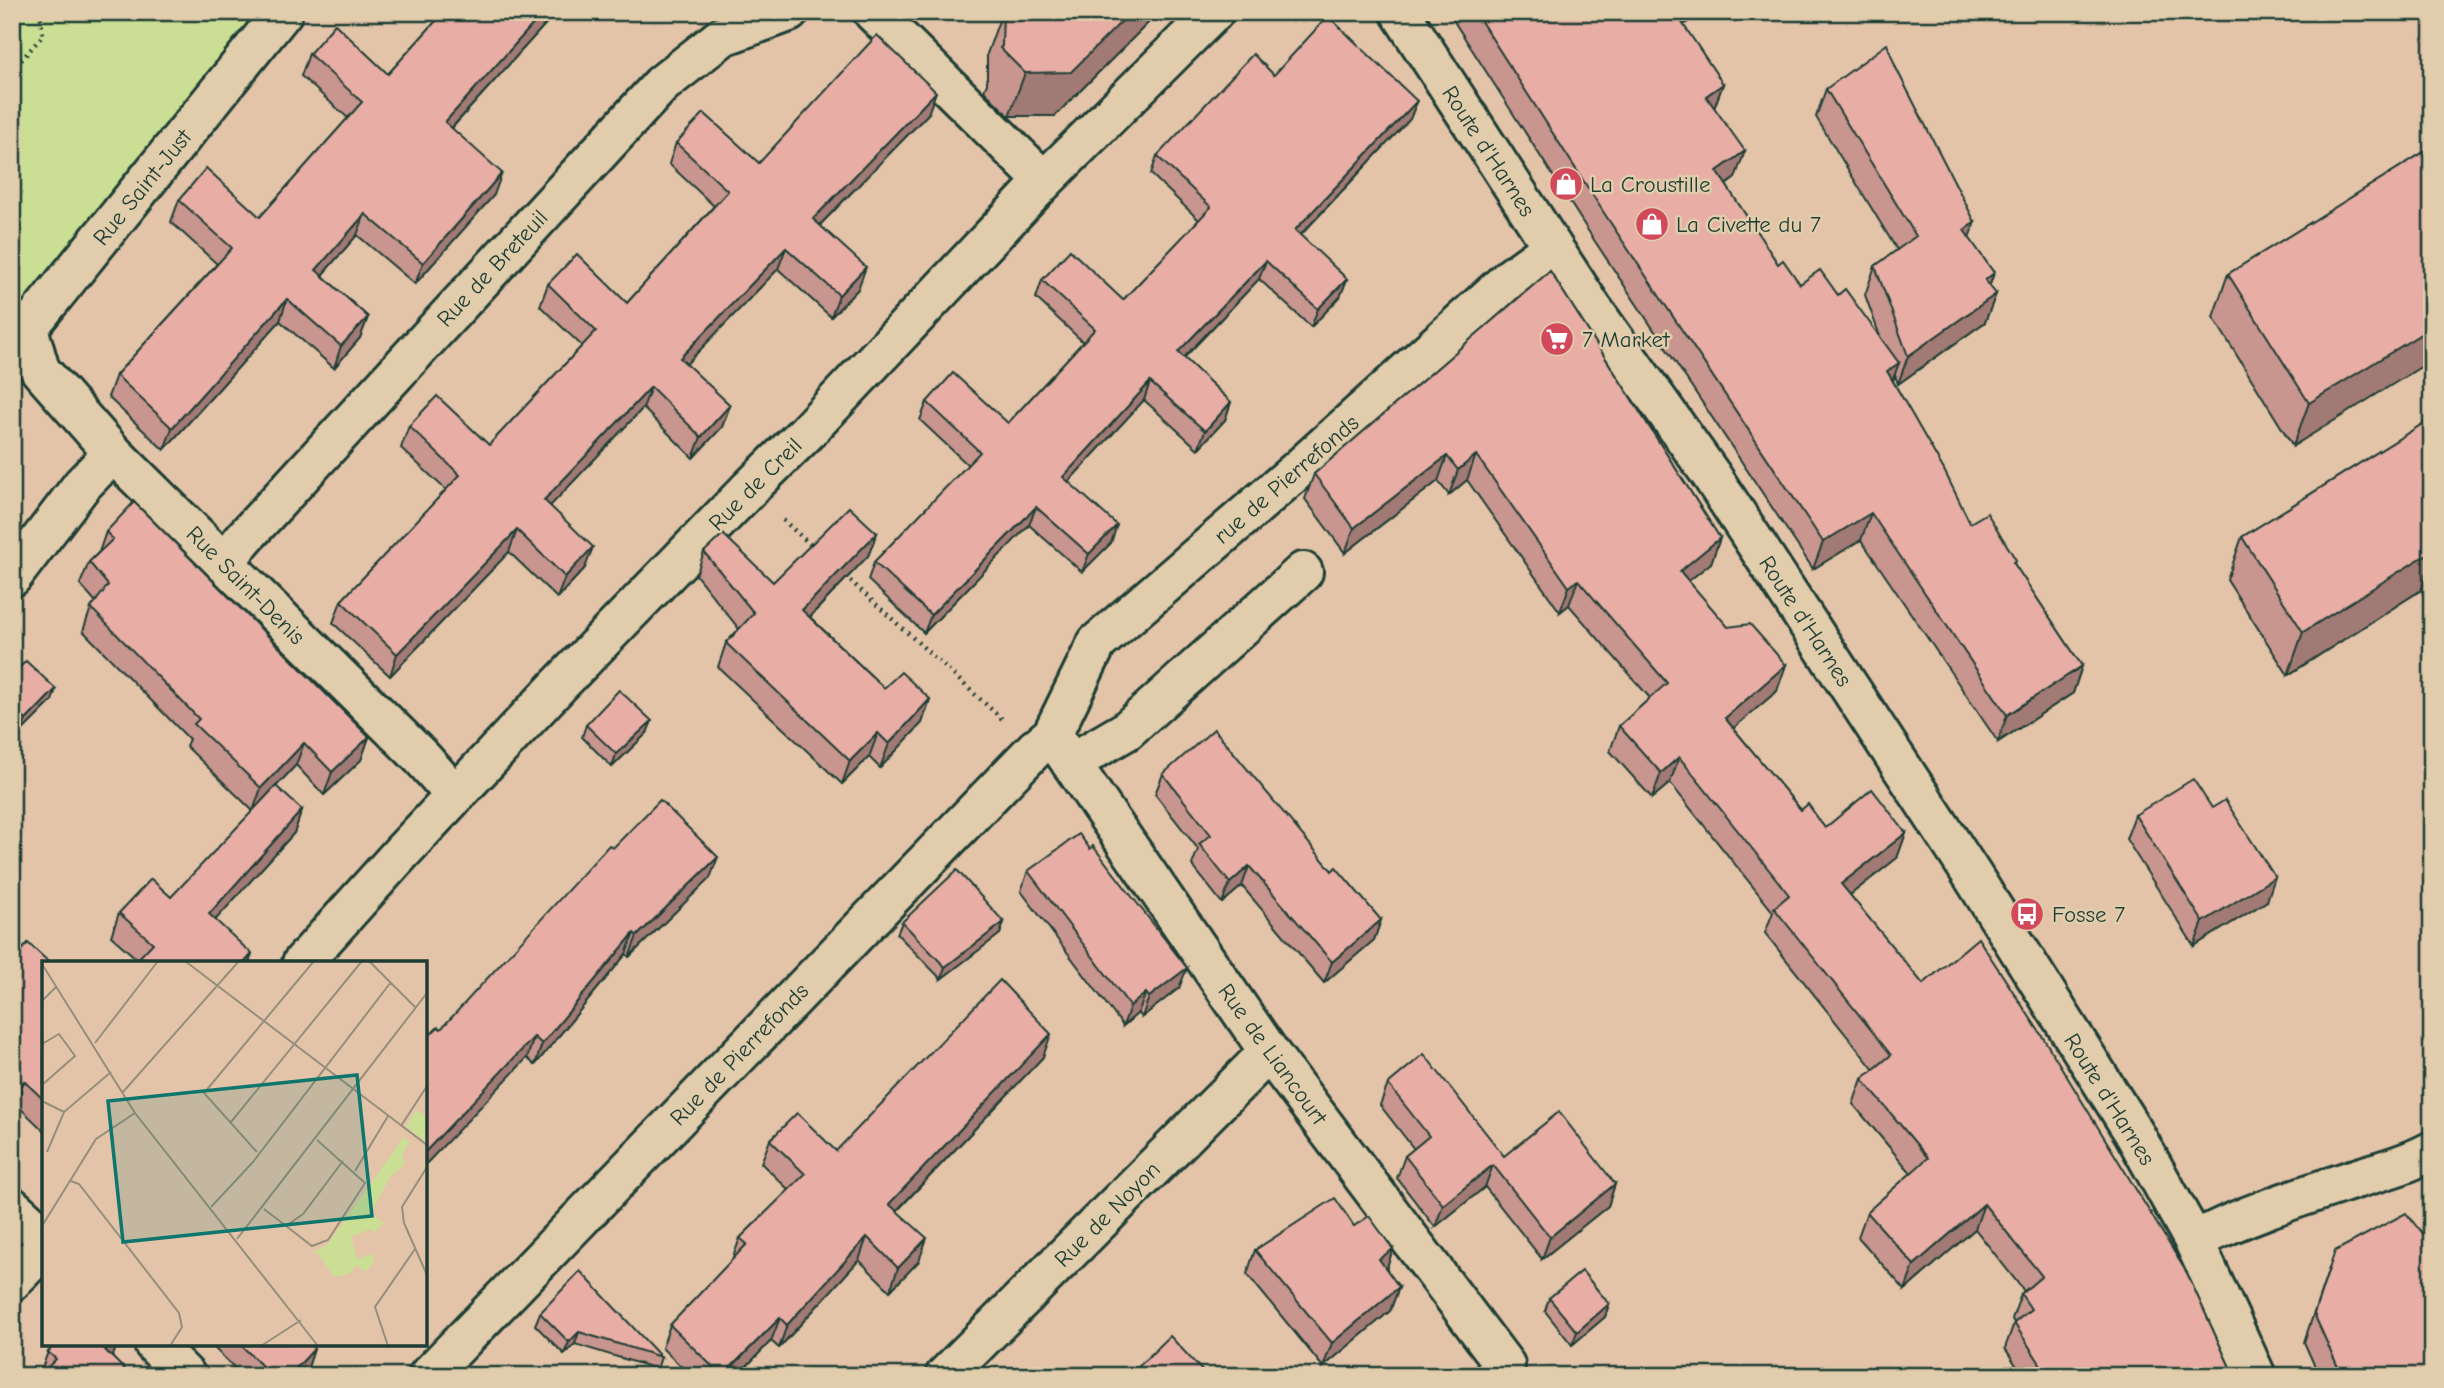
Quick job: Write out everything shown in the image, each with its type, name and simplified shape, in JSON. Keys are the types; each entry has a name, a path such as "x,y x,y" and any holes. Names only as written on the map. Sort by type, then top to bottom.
{"street":[{"name":"Rue Saint-Just","path":"40,370 28,328 283,12"},
{"name":"Rue de Breteuil","path":"224,563 262,517 662,83 723,36 789,12"},
{"path":"873,12 1044,181"},
{"name":"Rue de Creil","path":"304,961 456,795 805,434 1044,181 1214,12"},
{"name":"Route d'Harnes","path":"1400,12 1552,248 1643,382 1711,475 1972,875 2133,1133 2194,1241 2256,1376"},
{"name":"rue de Pierrefonds","path":"1053,749 1097,643 1294,473 1510,278 1552,248"},
{"name":"Rue Saint-Denis","path":"40,370 113,453 456,795"},
{"path":"12,577 82,485 113,453"},
{"path":"1053,749 1126,732 1303,572"},
{"name":"Rue de Liancourt","path":"1053,749 1500,1370"},
{"name":"Rue de Pierrefonds","path":"428,1376 1053,749"},
{"name":"Rue de Noyon","path":"945,1376 1269,1052"},
{"path":"2194,1241 2224,1225 2279,1204 2432,1152"},
{"path":"12,1207 42,1234"},
{"path":"12,1281 42,1250"},
{"path":"156,1346 186,1376"}],"path":[{"path":"12,71 43,35 40,12"},
{"path":"749,489 820,554"},
{"path":"841,572 1053,749"}],"green space":[{"path":"12,12 262,12 27,300 12,305"}],"building":[{"path":"444,12 544,12 445,122 502,173 423,263 365,214 316,270 368,317 341,346 287,299 172,428 116,375 232,248 179,200 206,168 260,217 362,102 309,54 335,24 388,74"},
{"path":"1003,12 1131,12 1071,72 1025,73 1000,48"},
{"path":"1475,12 1675,12 1723,84 1706,96 1745,151 1717,171 1778,264 1783,260 1800,284 1820,270 1838,295 1845,289 1899,363 1887,371 1944,470 1970,523 1987,513 2016,560 2013,562 2082,666 2007,715 1871,513 1823,542 1606,216"},
{"path":"1328,16 1417,101 1295,230 1347,279 1318,309 1266,261 1178,352 1231,402 1205,431 1150,382 1063,477 1117,525 1089,554 1036,507 931,615 874,562 980,452 927,402 953,373 1008,423 1095,329 1042,280 1070,250 1123,300 1211,207 1157,156 1253,54 1274,75"},
{"path":"877,35 936,92 813,219 866,267 839,295 786,248 680,358 730,405 701,437 651,387 544,500 593,547 565,577 517,530 397,654 341,601 460,475 409,426 437,396 489,445 596,331 548,284 577,254 627,303 728,191 676,143 704,113 759,163"},
{"path":"1887,44 1896,68 1975,222 1964,230 1994,273 1985,280 1996,294 1908,356 1875,266 1916,236 1826,89"},
{"path":"2424,152 2432,165 2432,327 2309,403 2228,274"},
{"path":"1550,271 1720,538 1680,571 1728,627 1750,624 1786,665 1725,718 1801,810 1808,804 1825,828 1872,789 1906,833 1841,884 1923,984 1978,938 2044,1039 2187,1273 2234,1376 2048,1376 2014,1323 2031,1309 2021,1294 2042,1276 1984,1204 1914,1265 1867,1212 1928,1158 1862,1079 1891,1055 1774,908 1789,895 1679,757 1661,773 1619,726 1667,683 1578,580 1569,587 1476,455 1458,470 1447,456 1354,528 1314,474"},
{"path":"2432,418 2432,551 2303,632 2242,537"},
{"path":"134,502 369,737 332,772 304,743 261,788 194,724 199,719 91,608 108,585 89,562 113,539 106,532"},
{"path":"849,507 877,533 802,610 884,688 901,672 930,699 889,744 878,733 850,761 726,643 754,613 704,552 723,534 773,582"},
{"path":"26,661 56,689 26,720 12,707 12,675"},
{"path":"619,690 652,721 616,754 586,725"},
{"path":"1214,729 1332,871 1336,867 1381,920 1332,962 1249,866 1230,883 1199,844 1211,835 1163,774"},
{"path":"2193,779 2212,808 2225,800 2275,877 2203,922 2135,815"},
{"path":"276,786 302,810 209,914 252,954 246,961 136,961 153,943 119,913 151,879 171,897"},
{"path":"660,800 718,857 637,936 634,933 542,1044 534,1037 427,1150 427,1038 438,1027 441,1029 609,845 613,848"},
{"path":"1079,834 1090,849 1093,846 1187,968 1149,997 1146,993 1130,1006 1028,871"},
{"path":"957,870 1004,922 945,967 902,922"},
{"path":"28,943 48,961 42,961 42,1098 24,1081 12,1094 12,961"},
{"path":"1000,980 1051,1034 889,1204 927,1238 898,1268 867,1237 787,1325 780,1318 722,1376 670,1325 747,1244 740,1238 805,1174 770,1140 797,1113 836,1151"},
{"path":"1424,1054 1504,1156 1559,1112 1615,1184 1550,1237 1493,1165 1443,1205 1405,1156 1429,1136 1388,1084"},
{"path":"1335,1198 1354,1226 1369,1216 1393,1249 1379,1259 1399,1287 1332,1343 1255,1250"},
{"path":"2406,1213 2432,1246 2432,1342 2426,1344 2432,1354 2432,1375 2342,1376 2314,1314 2335,1251"},
{"path":"580,1271 661,1357 579,1332 569,1342 540,1313"},
{"path":"1582,1271 1609,1304 1577,1332 1549,1298"},
{"path":"1170,1336 1207,1376 1129,1376"},
{"path":"53,1346 109,1346 105,1350 131,1376 39,1376 56,1359 48,1352"},
{"path":"242,1346 312,1346 314,1349 289,1376 272,1376"}],"place":[{"name":"La Croustille","path":"1566,184"},
{"name":"La Civette du 7","path":"1652,224"},
{"name":"7 Market","path":"1557,339"},
{"name":"Fosse 7","path":"2027,914"}]}
